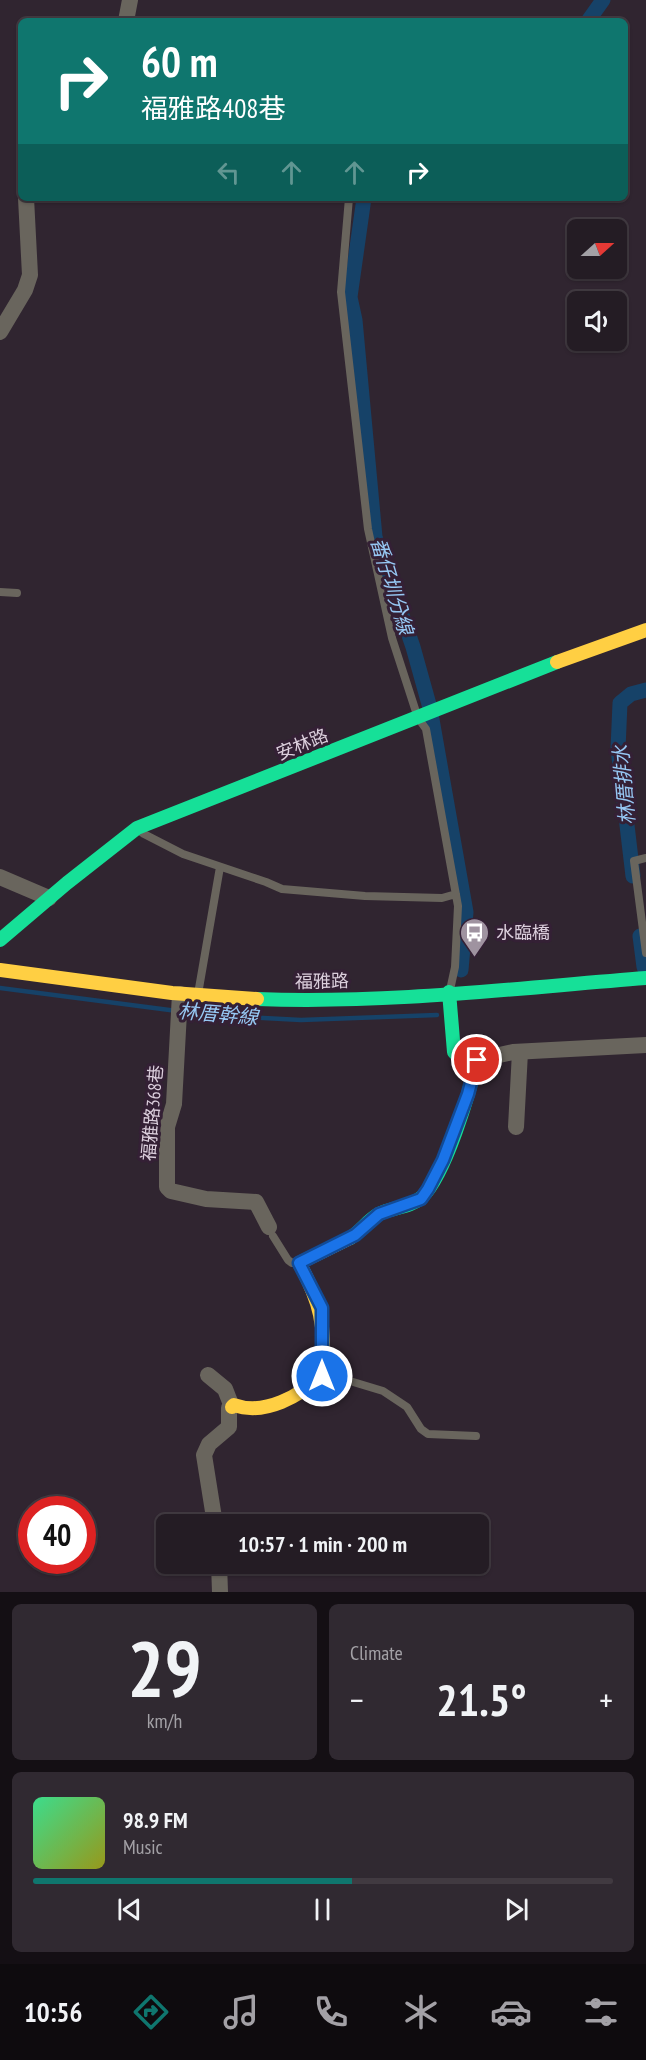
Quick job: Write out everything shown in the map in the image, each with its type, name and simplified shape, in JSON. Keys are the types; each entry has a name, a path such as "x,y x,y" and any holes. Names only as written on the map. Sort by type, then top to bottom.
{"street":[{"path":"127,18 130,0"},
{"path":"0,332 25,290 30,275 26,201"},
{"name":"安林路","path":"0,940 120,839 137,828 441,709 534,670 646,630"},
{"path":"0,877 49,898"},
{"name":"福雅路","path":"0,970 180,998 198,995 273,1000 368,998 646,978"},
{"path":"232,1407 252,1410 283,1400 315,1383 322,1376 322,1308 299,1263 355,1235 379,1214 421,1199 428,1189 443,1160 468,1094 477,1060 477,1056 460,1058 454,1052 449,992"},
{"name":"福雅路368巷","path":"180,998 174,1104 167,1127 167,1187 171,1191 206,1199 256,1202 271,1232"},
{"path":"477,1060 520,1052 646,1045"},
{"path":"516,1127 520,1052"},
{"path":"208,1375 225,1389 232,1407"},
{"path":"213,1514 204,1455 209,1444 229,1427 229,1408 232,1407"},
{"path":"219,1574 220,1592"}],"lane":[{"path":"350,201 341,292 368,529 392,638 426,729 456,894 458,906 455,967 449,992"},
{"path":"0,592 17,593"},
{"path":"137,828 183,854 282,889 365,896 442,898 456,894"},
{"path":"646,858 634,861 646,953"},
{"path":"198,995 220,867"},
{"path":"271,1232 288,1260 292,1263 299,1263"},
{"path":"322,1376 330,1375 383,1391 407,1407 421,1429 428,1434 476,1436"}],"waterway":[{"name":"番仔圳分線","path":"590,18 603,0"},
{"name":"番仔圳分線","path":"364,201 350,297 355,320 375,537 413,647 430,708 466,912 461,970"},
{"name":"林厝排水","path":"633,876 618,749 620,703 631,694 646,690"},
{"name":"林厝排水","path":"640,936 644,967"},
{"name":"林厝幹線","path":"0,988 208,1015 301,1020 437,1015"}],"traffic: fast":[{"path":"0,940 137,828 557,662"},
{"path":"257,999 403,997 646,978"},
{"path":"350,1238 379,1214 412,1203 422,1197 431,1186 448,1152 477,1060 477,1056 460,1058 454,1052 449,992"}],"traffic: slow":[{"path":"557,662 646,630"},
{"path":"0,970 172,993 257,999"},
{"path":"232,1407 234,1405 246,1408 270,1406 293,1397 322,1375 320,1371 323,1341 320,1315 312,1289 299,1263 350,1238"}],"place":[{"name":"水臨橋","path":"475,958"}],"route":[{"path":"322,1376 320,1371 322,1365 322,1308 299,1263 355,1235 379,1214 421,1199 443,1160 468,1094 477,1060"}]}
